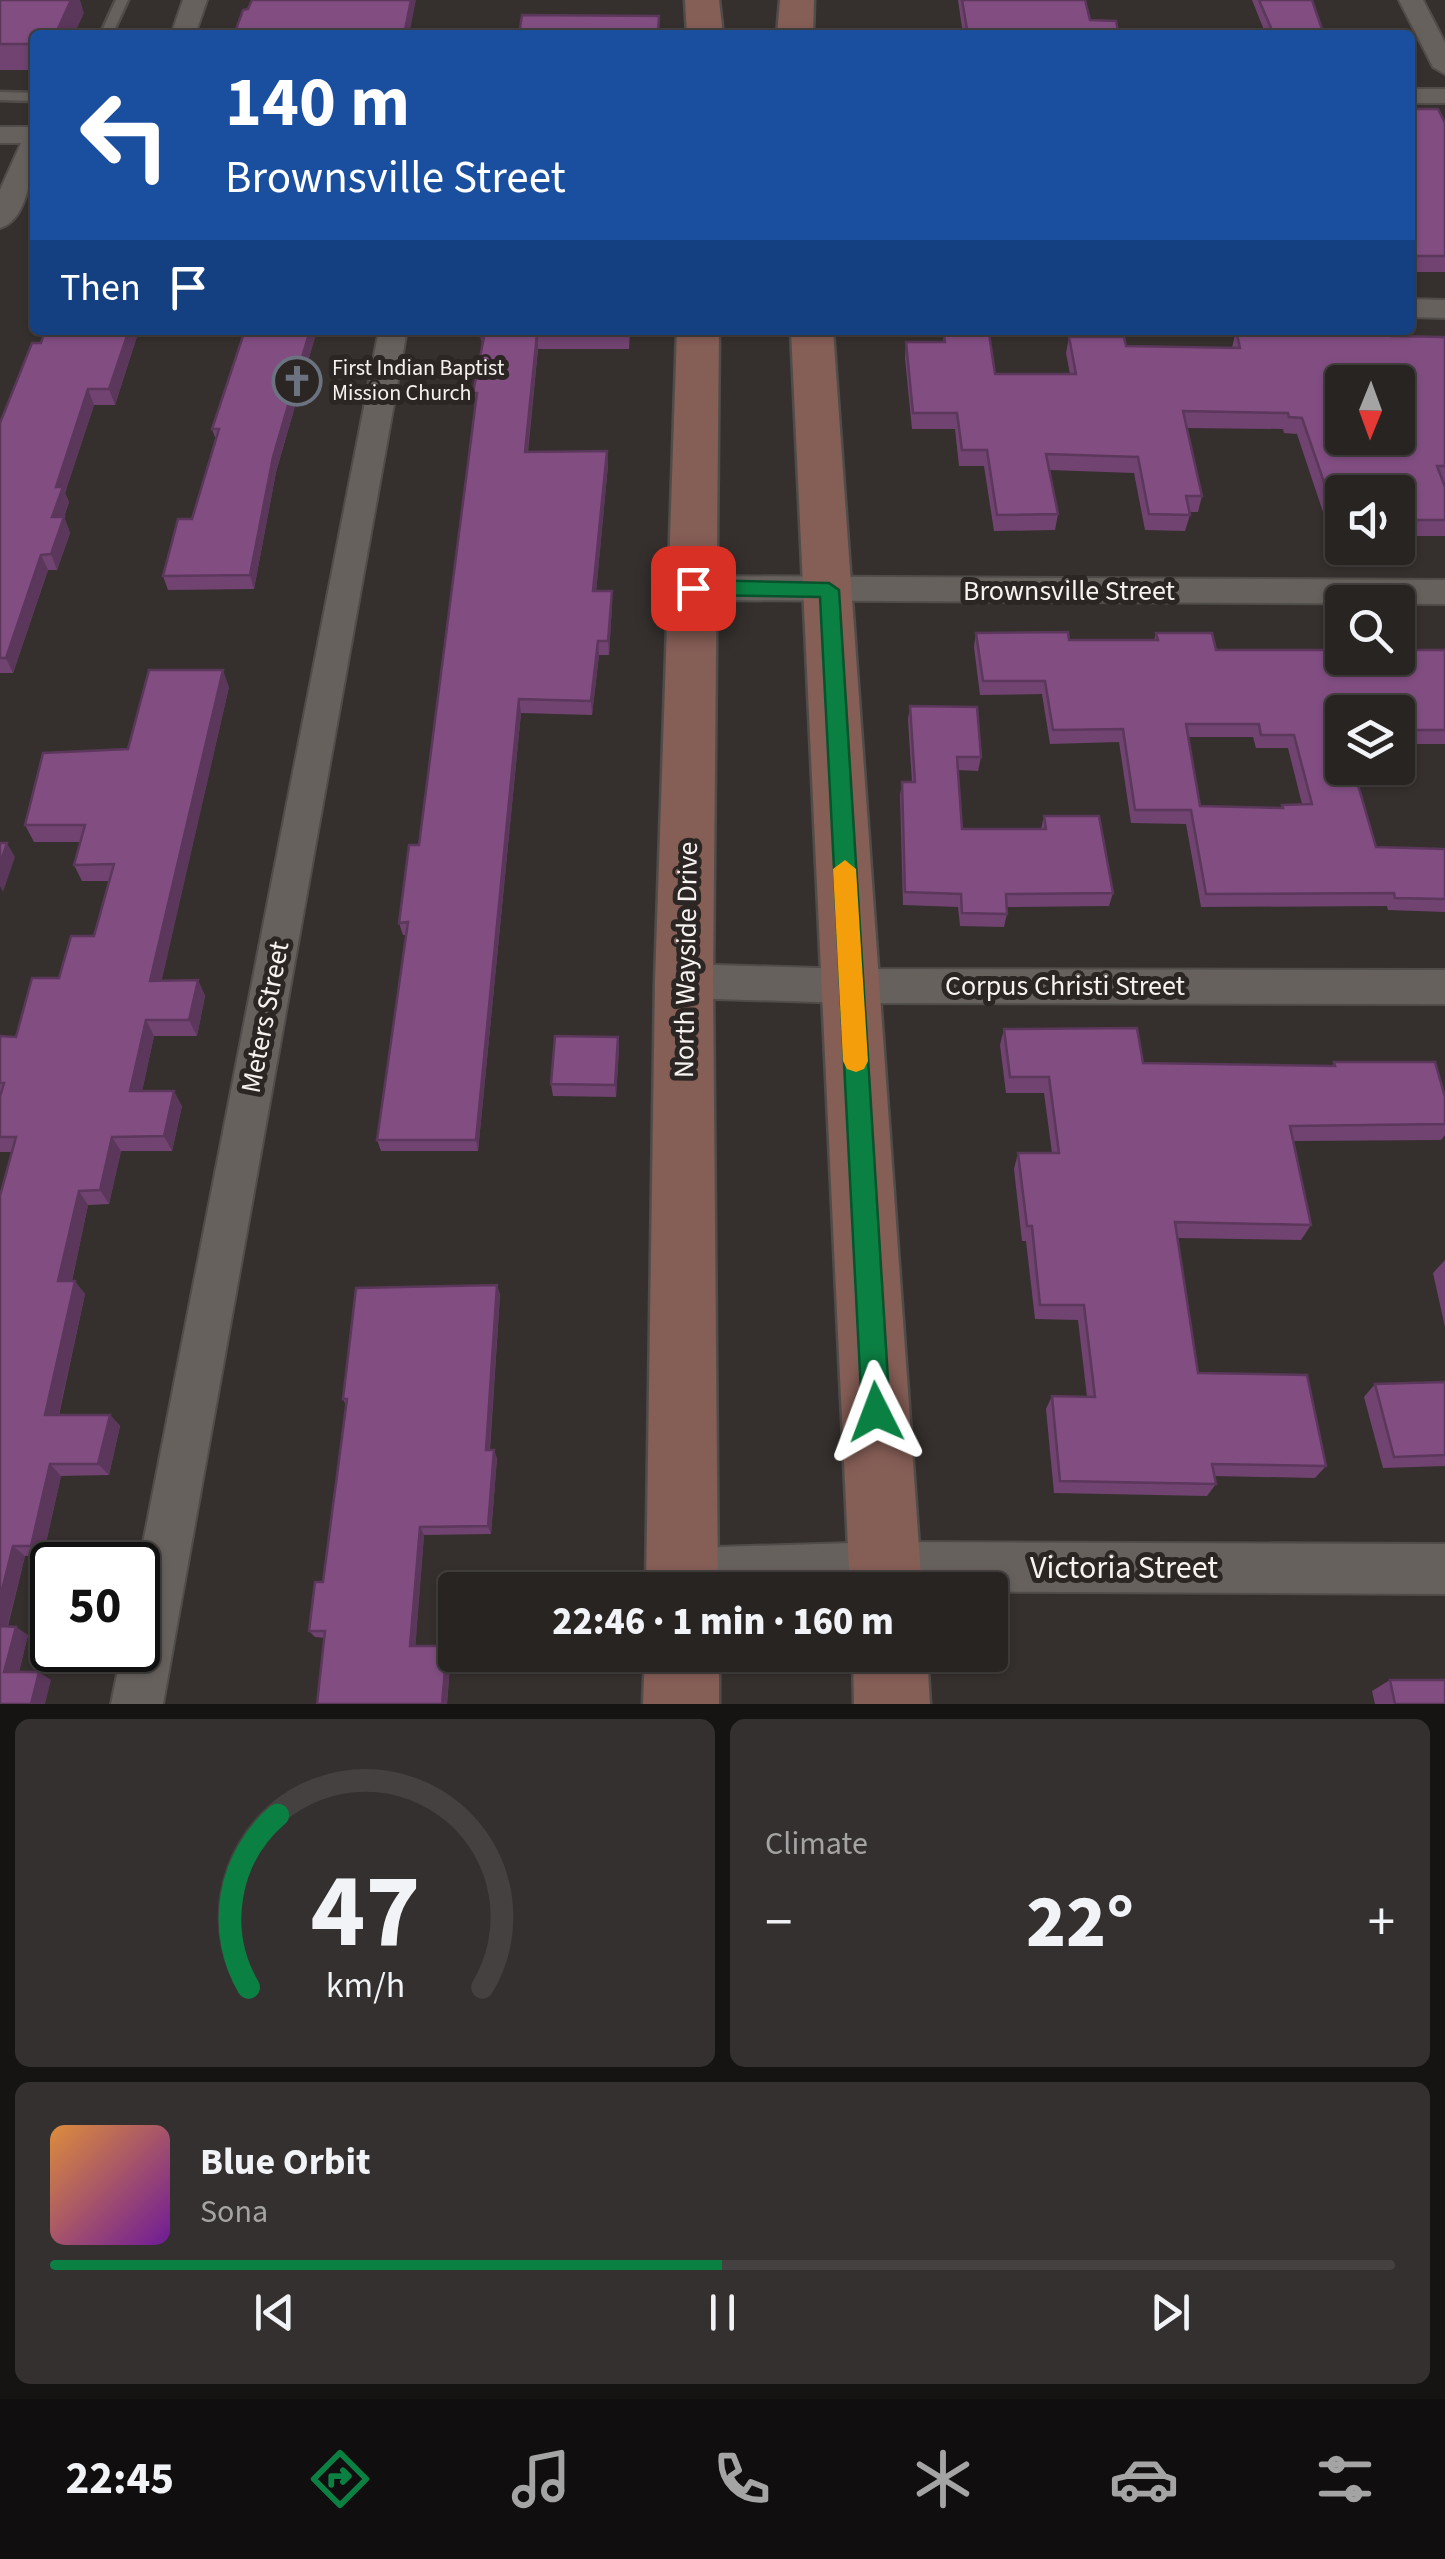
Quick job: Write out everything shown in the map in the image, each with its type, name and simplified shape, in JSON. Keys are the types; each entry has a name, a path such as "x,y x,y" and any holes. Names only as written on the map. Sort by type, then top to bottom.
{"main road":[{"path":"702,0 704,30"},
{"path":"795,30 797,0"},
{"name":"North Wayside Drive","path":"682,1572 684,981 698,335"},
{"path":"812,335 885,1572"},
{"path":"681,1704 682,1672"},
{"path":"891,1672 892,1704"}],"street":[{"path":"185,30 195,0"},
{"path":"1410,0 1445,68"},
{"path":"1415,96 1445,96"},
{"path":"0,135 30,138"},
{"path":"0,220 30,150"},
{"path":"1415,308 1445,308"},
{"name":"Meters Street","path":"137,1704 392,335"},
{"name":"Brownsville Street","path":"693,588 1445,592"},
{"name":"Corpus Christi Street","path":"684,981 851,986 1445,987"},
{"name":"Victoria Street","path":"1008,1576 1445,1569"}],"lane":[{"path":"108,30 122,0"},
{"path":"0,96 30,97"}],"building":[{"path":"0,0 71,0 57,30 30,30 30,44 0,44"},
{"path":"252,0 411,0 405,30 236,30 243,10 248,9"},
{"path":"962,0 1085,0 1090,20 1116,21 1118,30 967,30"},
{"path":"1259,0 1312,0 1322,30 1272,30"},
{"path":"522,15 659,16 658,30 520,30"},
{"path":"1415,109 1438,109 1445,123 1445,256 1415,256"},
{"path":"43,335 127,335 109,389 88,389 56,487 63,487 52,517 64,517 51,554 41,555 6,658 0,658 0,423 32,343 41,343"},
{"path":"243,335 309,335 273,457 250,575 163,576 178,519 192,519 219,429 212,429"},
{"path":"537,335 525,452 607,451 593,591 612,591 608,641 598,641 591,701 519,699 476,1140 377,1140 408,922 399,923 409,845 419,845 481,337"},
{"path":"944,335 989,335 995,374 1076,374 1069,337 1124,337 1126,346 1240,348 1237,335 1445,337 1445,466 1437,466 1445,487 1445,520 1415,520 1415,475 1325,475 1325,485 1302,418 1289,417 1288,413 1183,411 1202,496 1186,496 1190,515 1149,514 1138,457 1046,454 1058,514 997,515 987,450 962,450 957,413 913,413 906,342 945,342"},
{"path":"1068,632 1069,640 1158,640 1156,633 1212,633 1216,650 1325,650 1325,675 1415,675 1415,650 1445,650 1445,730 1415,730 1415,695 1325,695 1325,785 1358,785 1376,847 1445,849 1445,899 1395,898 1394,893 1206,894 1191,810 1135,810 1123,729 1053,730 1045,681 983,681 976,633","holes":["1186,724 1259,724 1261,735 1294,735 1312,804 1282,805 1283,808 1200,806"]},
{"path":"149,670 223,670 150,981 198,980 189,1020 146,1020 130,1091 174,1091 164,1136 112,1137 100,1190 79,1191 58,1281 75,1281 45,1415 110,1415 98,1464 50,1464 32,1542 30,1546 13,1546 0,1598 0,1196 16,1137 0,1137 4,1083 0,1083 0,1036 16,1037 32,978 59,978 71,936 94,936 114,864 74,865 85,825 25,825 43,753 128,749"},
{"path":"910,706 977,707 981,757 957,757 962,829 1046,829 1044,816 1099,816 1113,893 1006,894 1007,914 962,913 961,894 905,892 902,782 915,782"},
{"path":"0,843 7,843 0,864"},
{"path":"1137,1028 1143,1063 1335,1066 1334,1062 1435,1062 1445,1097 1445,1124 1290,1126 1311,1225 1175,1222 1198,1373 1307,1375 1326,1466 1212,1464 1216,1484 1060,1481 1052,1396 1095,1397 1084,1305 1040,1305 1032,1226 1027,1226 1018,1153 1059,1153 1049,1077 1010,1077 1004,1029"},
{"path":"555,1036 618,1037 615,1085 551,1084"},
{"path":"497,1285 486,1450 494,1450 488,1526 420,1527 410,1646 438,1646 438,1672 445,1672 442,1704 317,1704 325,1631 309,1631 315,1582 323,1582 347,1399 343,1399 356,1288"},
{"path":"1445,1382 1445,1455 1394,1457 1375,1384"},
{"path":"0,1626 16,1627 4,1672 39,1672 31,1704 0,1704"},
{"path":"1390,1680 1445,1680 1445,1704 1395,1704"}],"slow traffic":[{"path":"845,869 856,1061"}],"place":[{"name":"First Indian Baptist Mission Church","path":"297,381"}],"route":[{"path":"693,588 829,590 876,1412"}]}
